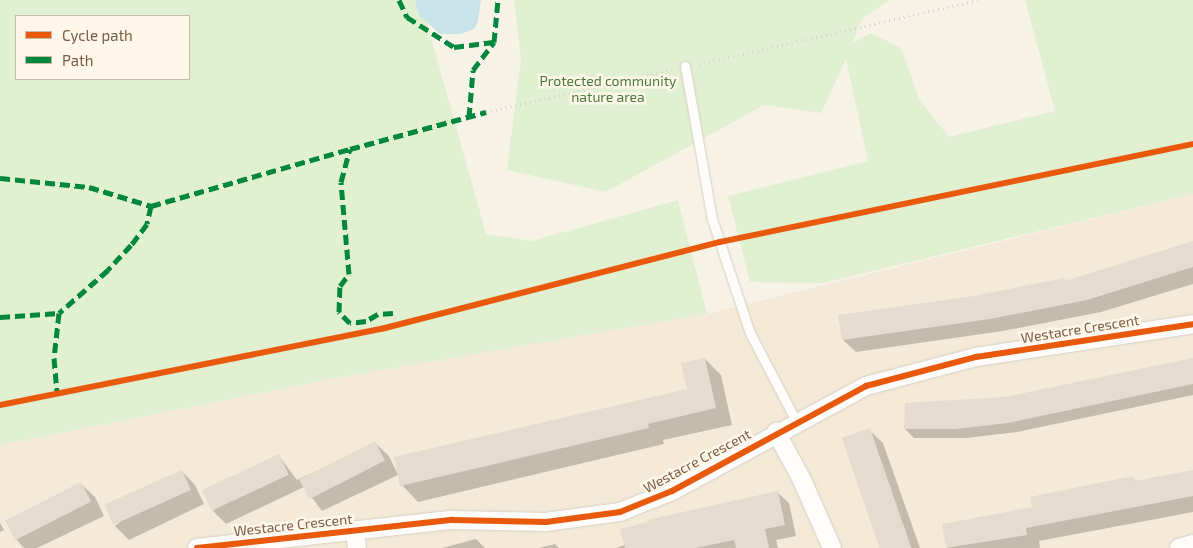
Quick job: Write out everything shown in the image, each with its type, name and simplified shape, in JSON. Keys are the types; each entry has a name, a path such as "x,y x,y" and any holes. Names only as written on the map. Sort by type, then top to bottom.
{"street":[{"name":"Westacre Crescent","path":"197,548 452,520 582,520 620,512 672,491 796,421 866,386 976,357 1193,324"},
{"path":"776,432 810,496 832,548"},
{"path":"355,530 357,548"},
{"path":"1179,548 1193,544"}],"lane":[{"path":"685,66 712,220 750,333 796,421"}],"path":[{"path":"486,112 979,0"},
{"path":"393,313 394,326 406,322"}],"shaded area":[{"path":"1193,194 1193,548 0,548 0,445 337,378 707,314"}],"green space":[{"path":"0,0 424,0 422,5 486,234 532,241 678,200 707,314 337,378 0,445"},
{"name":"Protected community nature area","path":"514,0 889,0 862,19 852,43 871,33 901,48 920,101 949,137 1055,111 1025,0 1193,0 1193,194 823,283 750,282 728,196 868,161 846,59 821,113 764,105 606,192 507,170 521,59"}],"water":[{"path":"415,0 481,0 478,21 474,29 461,34 440,34 419,15"}],"building":[{"path":"1193,241 1193,267 1087,300 990,319 842,340 838,315 974,296 1064,278 1065,281"},
{"path":"705,358 716,408 648,424 649,428 400,486 394,457 687,389 681,363"},
{"path":"1193,358 1193,384 1008,423 956,429 904,429 905,403 1005,397"},
{"path":"870,428 911,548 880,548 842,438"},
{"path":"375,441 385,461 309,499 299,480"},
{"path":"279,454 289,475 212,511 202,490"},
{"path":"182,470 191,490 113,525 104,505"},
{"path":"1193,470 1193,496 1026,528 1027,535 946,548 942,524 1032,507 1030,497 1133,476 1134,481"},
{"path":"81,482 91,502 15,540 5,521"},
{"path":"778,491 785,525 765,529 769,548 736,548 734,540 696,548 625,548 620,529 648,522 647,520"}],"marked path":[{"path":"399,0 407,17 454,47 494,42"},
{"path":"469,117 473,70 494,42 498,0"},
{"path":"393,313 378,314 366,321 350,323 339,312 340,286 349,274 341,182 350,149 486,112"},
{"path":"151,206 350,149"},
{"path":"0,178 89,187 151,206 147,224 131,245 108,270 59,313"},
{"path":"0,317 59,313 54,358 57,392"}],"cycle path":[{"path":"0,405 385,328 720,242 1193,144"},
{"path":"197,548 452,520 546,522 620,512 672,491 866,386 976,357 1193,324"}]}
